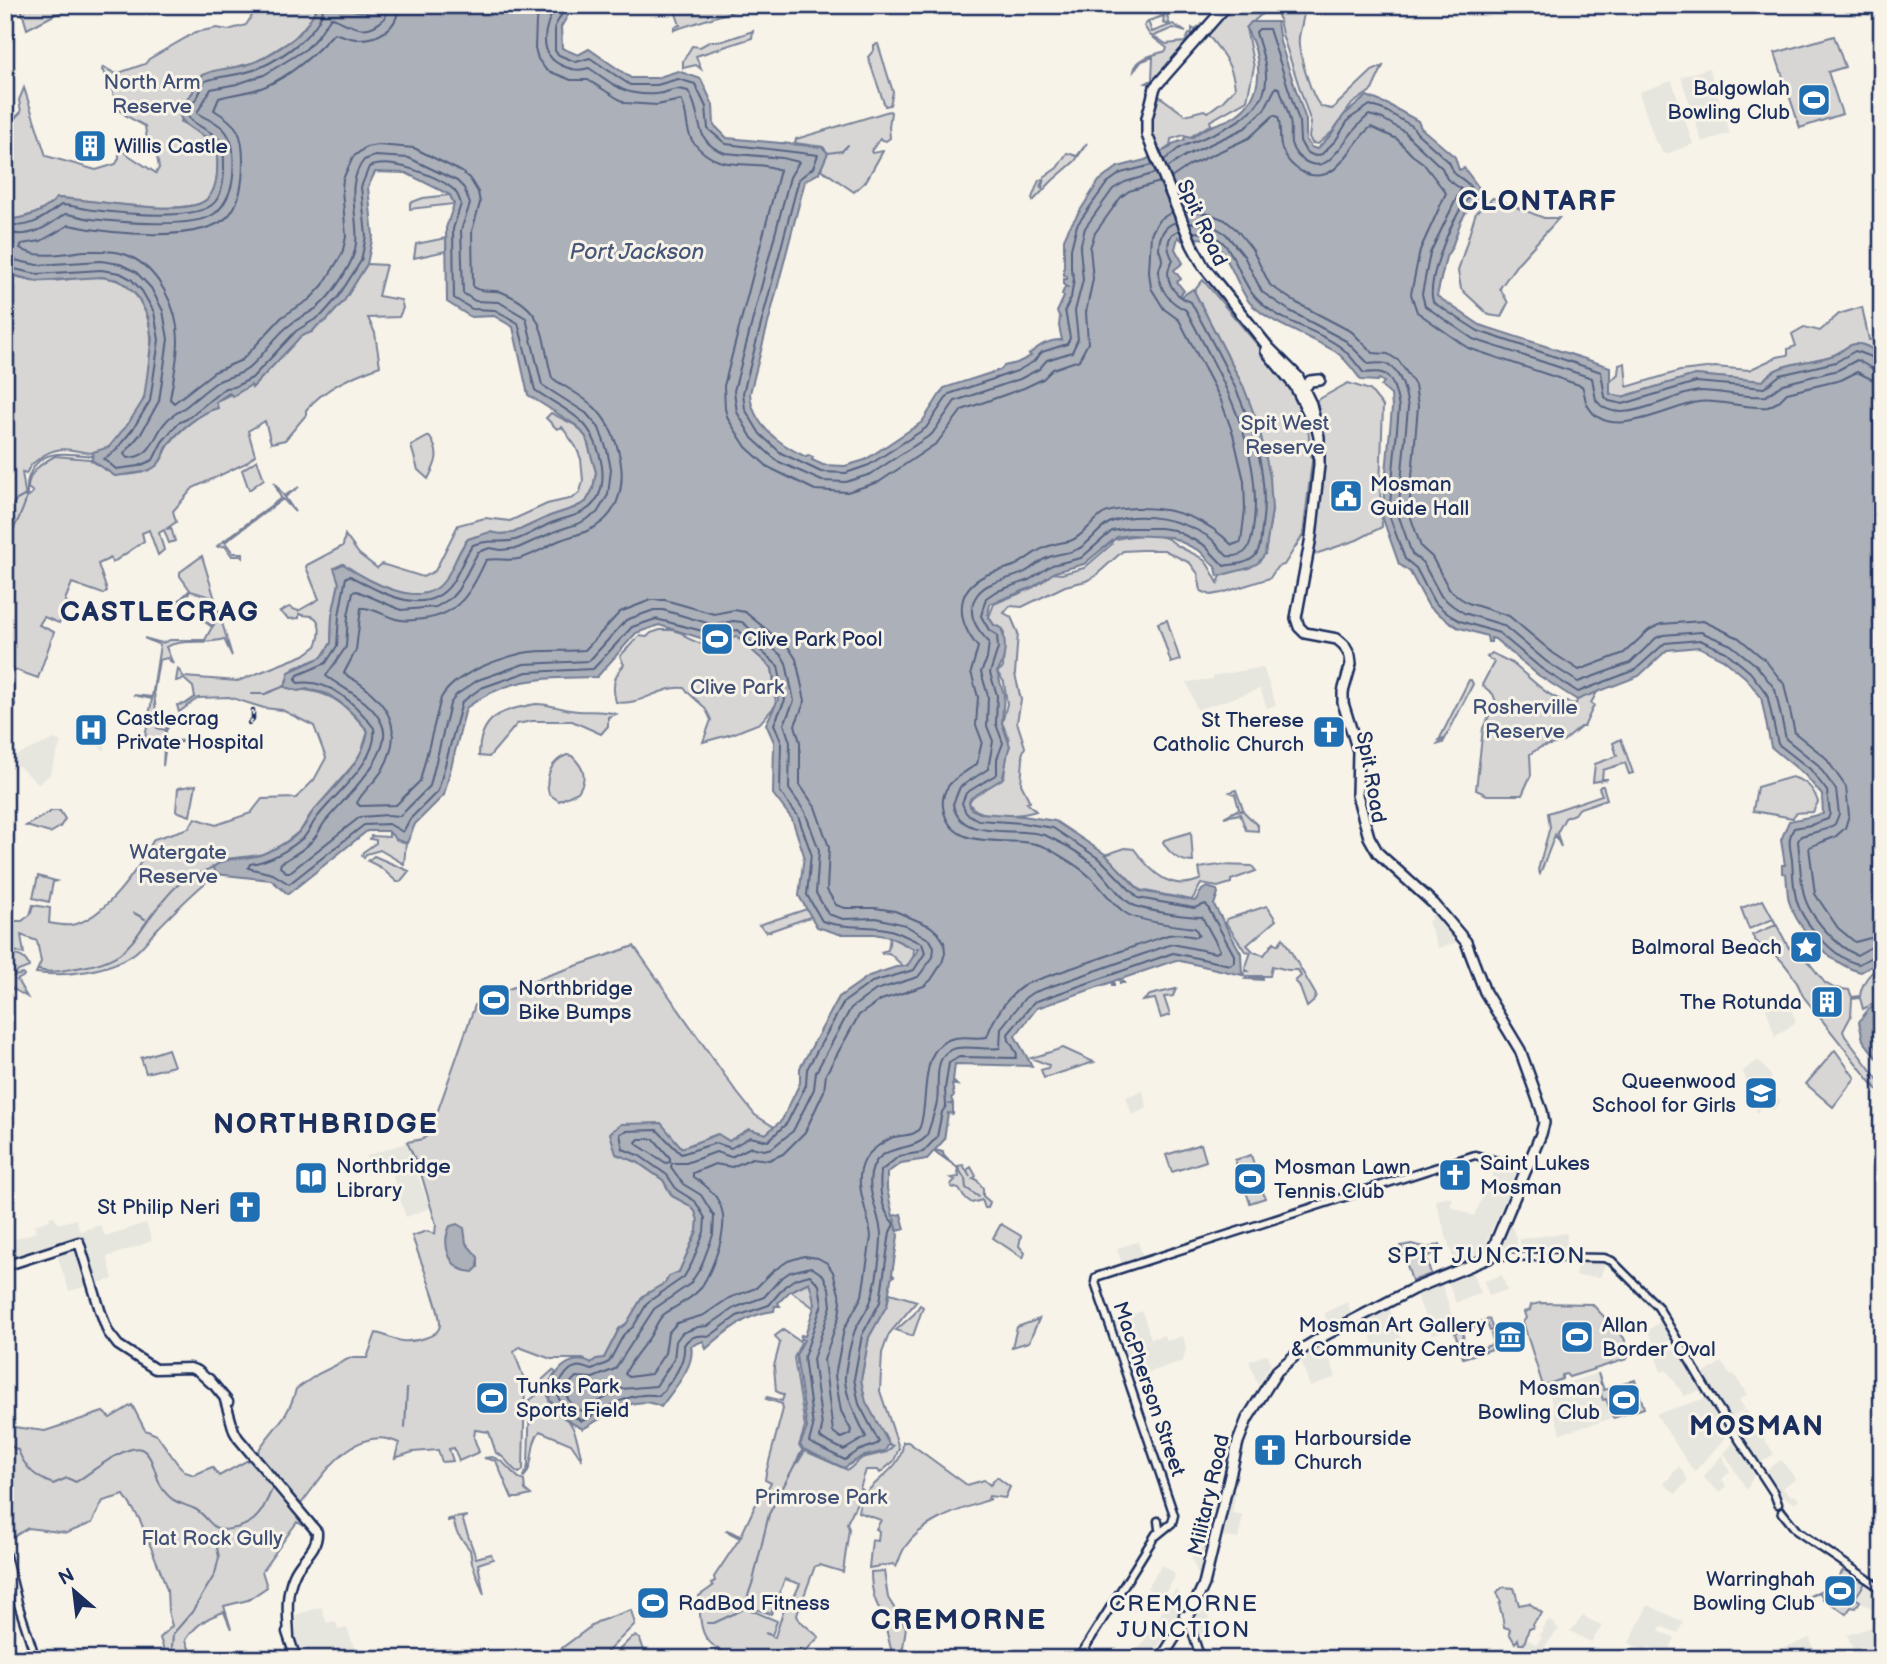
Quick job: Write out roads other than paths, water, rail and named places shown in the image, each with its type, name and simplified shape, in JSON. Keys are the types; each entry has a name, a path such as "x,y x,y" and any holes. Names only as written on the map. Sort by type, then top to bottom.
{"highway":[{"path":"1202,32 1221,5"},
{"path":"1152,152 1146,123 1153,93 1162,78 1227,5"},
{"name":"Spit Road","path":"1202,32 1152,85 1146,98 1143,117 1145,136 1204,275 1293,383 1307,408 1315,460 1306,543 1292,611 1293,625 1301,636 1332,642 1345,654 1347,667 1339,689 1338,704 1354,756 1353,796 1366,841 1378,859 1436,912 1461,941 1479,991 1516,1052 1539,1117 1525,1168 1487,1254"},
{"name":"Spit Road","path":"1191,245 1212,278 1305,388 1317,428 1319,465 1297,623 1305,633 1339,640 1350,656 1351,664 1343,692 1343,703 1358,751 1357,795 1369,837 1378,853 1434,904 1463,937 1485,992 1520,1050 1543,1116 1541,1134 1487,1254"},
{"path":"1305,388 1310,381 1320,380"},
{"name":"Military Road","path":"1161,1659 1179,1630 1205,1569 1237,1431 1271,1371 1308,1340 1410,1286 1487,1254"},
{"name":"Military Road","path":"1155,1659 1200,1595 1209,1570 1241,1433 1277,1371 1304,1348 1327,1334 1487,1254"}],"main road":[{"name":"MacPherson Street","path":"1078,1659 1158,1529 1173,1522 1174,1515 1095,1278 1475,1155 1525,1168"},
{"path":"5,1266 79,1242 108,1332 121,1348 146,1364 163,1367 193,1365 205,1373 225,1402 244,1443 303,1513 314,1520 317,1532 315,1545 296,1569 289,1593"},
{"name":"Military Road","path":"1487,1254 1605,1258 1612,1261 1659,1309 1774,1493 1778,1504 1775,1511 1782,1512 1796,1530 1882,1589"},
{"path":"296,1659 285,1615 295,1567 315,1545"},
{"path":"5,1552 36,1659"},
{"path":"1185,1616 1201,1659"},
{"path":"1179,1630 1191,1629"}],"water":[{"name":"Port Jackson","path":"321,5 339,5 363,12 375,5 574,5 561,27 562,48 578,55 589,49 631,78 656,78 678,71 701,79 713,105 714,125 727,138 822,147 828,153 819,173 805,181 750,393 756,415 769,432 786,446 806,457 813,457 812,460 823,465 845,466 865,460 922,422 944,388 1000,370 1031,356 1029,354 1044,344 1062,340 1057,312 1067,287 1064,285 1067,276 1064,275 1064,239 1069,228 1099,181 1118,167 1145,160 1184,140 1185,136 1191,138 1245,108 1252,98 1258,75 1255,51 1246,28 1251,22 1277,22 1280,42 1306,120 1306,140 1311,147 1317,149 1344,115 1367,96 1418,121 1421,128 1455,157 1459,170 1464,168 1482,192 1482,198 1470,205 1461,221 1446,257 1437,296 1480,325 1610,367 1610,394 1622,397 1695,375 1763,381 1778,369 1825,358 1854,344 1870,348 1882,356 1882,960 1861,972 1850,968 1817,945 1793,912 1788,898 1786,874 1782,873 1782,865 1785,865 1781,840 1789,821 1823,814 1822,795 1805,775 1771,747 1761,697 1745,677 1723,659 1699,647 1667,650 1639,676 1577,700 1538,675 1495,639 1491,638 1491,642 1488,642 1487,636 1457,627 1429,607 1410,572 1399,564 1382,516 1392,408 1391,395 1381,386 1384,382 1379,379 1361,380 1336,352 1260,312 1245,295 1226,258 1209,240 1198,238 1185,243 1178,237 1175,249 1183,263 1174,270 1181,279 1177,282 1184,291 1180,295 1193,289 1244,388 1259,427 1270,477 1272,510 1265,554 1258,563 1249,568 1218,576 1216,568 1200,551 1171,537 1117,537 1084,564 1055,572 1033,587 990,604 988,616 994,625 1001,628 1004,639 1004,657 997,672 1004,694 1002,723 1010,746 1002,779 971,798 969,802 971,809 980,813 1055,821 1105,854 1140,891 1195,901 1207,887 1217,890 1214,905 1241,953 1242,975 1176,960 1121,979 1124,983 1120,983 1119,979 1114,981 1114,986 1112,982 1037,1008 1015,1036 1032,1066 955,1064 953,1081 957,1085 952,1084 954,1096 951,1098 953,1103 950,1104 953,1105 953,1114 948,1113 944,1140 935,1150 943,1152 958,1168 934,1151 927,1159 901,1163 887,1173 887,1189 893,1216 901,1214 905,1229 898,1231 894,1218 898,1236 892,1274 894,1276 891,1279 887,1305 869,1337 861,1380 866,1402 889,1444 885,1451 861,1457 844,1468 803,1449 800,1445 807,1428 796,1355 804,1340 800,1339 801,1335 805,1336 815,1304 809,1282 790,1291 778,1303 780,1306 775,1306 774,1311 746,1320 706,1349 703,1341 691,1346 692,1354 687,1370 661,1407 641,1402 631,1404 611,1412 583,1429 569,1421 560,1415 550,1402 549,1394 554,1377 559,1370 573,1361 591,1363 604,1358 619,1329 627,1323 643,1296 665,1283 669,1276 679,1272 697,1231 695,1211 672,1196 663,1180 637,1162 616,1154 610,1133 621,1124 661,1123 682,1148 718,1134 729,1141 749,1129 766,1134 782,1120 800,1083 800,1068 839,997 869,976 907,966 919,948 914,949 890,937 839,934 817,927 799,896 804,855 792,819 773,794 774,742 766,724 778,700 772,668 736,636 713,642 659,625 636,633 597,677 544,679 513,684 466,708 444,795 415,824 407,843 397,840 388,831 367,831 288,894 271,880 216,874 213,867 220,863 258,856 297,834 313,811 354,764 365,743 368,731 335,699 321,692 307,689 298,691 285,687 289,672 322,657 331,643 332,616 339,583 334,568 343,564 365,578 394,590 422,594 434,590 444,581 468,539 490,532 513,533 586,502 593,489 596,472 586,437 577,426 528,395 513,327 494,316 471,317 447,302 446,228 454,204 450,195 406,173 375,172 368,187 373,236 367,264 344,301 326,321 312,332 301,336 252,388 251,385 233,396 229,393 216,402 218,408 197,418 183,429 171,441 160,462 152,469 115,476 92,460 93,452 109,447 144,399 152,339 148,316 137,296 118,280 102,277 36,281 5,273 5,212 14,219 27,216 43,210 57,198 160,208 197,204 208,198 216,180 217,145 189,127 178,111 193,92 195,81 216,70 257,61 276,50 305,27"},
{"path":"1882,1000 1882,1065 1863,1040 1859,1022 1867,1011"},
{"path":"457,1224 464,1228 466,1243 478,1257 478,1267 473,1272 458,1267 449,1256 447,1233 450,1226"}],"waterway":[{"path":"828,153 842,151 848,145"},
{"path":"5,545 27,498 28,479 39,461 54,454 92,456"},
{"path":"5,518 15,501 26,495"},
{"path":"252,694 265,694 285,686"},
{"path":"39,970 58,971 96,964 121,953 176,887 213,867"},
{"path":"134,913 145,919"},
{"path":"958,1168 965,1179 966,1188 979,1197"},
{"path":"405,1428 407,1389"},
{"path":"5,1443 18,1450 31,1471 53,1484 67,1478 76,1482 127,1450 141,1449 148,1455 168,1496 198,1511 212,1525 225,1530 244,1526 255,1518 273,1487"},
{"path":"707,1623 714,1623 744,1607 769,1514 803,1449"},
{"path":"171,1659 173,1634 192,1612 215,1574 219,1557 215,1538 218,1530"}],"railway":[{"path":"249,723 253,719 253,710"}],"place":[{"name":"Balgowlah Bowling Club","path":"1814,100"},
{"name":"Willis Castle","path":"90,146"},
{"name":"Mosman Guide Hall","path":"1346,496"},
{"name":"Clive Park Pool","path":"717,639"},
{"name":"Castlecrag Private Hospital","path":"91,730"},
{"name":"St Therese Catholic Church","path":"1329,732"},
{"name":"Balmoral Beach","path":"1806,947"},
{"name":"Northbridge Bike Bumps","path":"494,1000"},
{"name":"The Rotunda","path":"1827,1002"},
{"name":"Queenwood School for Girls","path":"1761,1093"},
{"name":"Saint Lukes Mosman","path":"1455,1175"},
{"name":"Northbridge Library","path":"311,1178"},
{"name":"Mosman Lawn Tennis Club","path":"1250,1179"},
{"name":"St Philip Neri","path":"245,1207"},
{"name":"Mosman Art Gallery & Community Centre","path":"1510,1337"},
{"name":"Allan Border Oval","path":"1577,1337"},
{"name":"Tunks Park Sports Field","path":"492,1398"},
{"name":"Mosman Bowling Club","path":"1624,1400"},
{"name":"Harbourside Church","path":"1270,1450"},
{"name":"Warringhah Bowling Club","path":"1840,1591"},
{"name":"RadBod Fitness","path":"653,1603"}],"district":[{"name":"CLONTARF","path":"1538,201"},
{"name":"CASTLECRAG","path":"160,612"},
{"name":"NORTHBRIDGE","path":"326,1124"},
{"name":"SPIT JUNCTION","path":"1487,1256"},
{"name":"MOSMAN","path":"1757,1426"},
{"name":"CREMORNE JUNCTION","path":"1184,1617"},
{"name":"CREMORNE","path":"959,1620"}],"park label":[{"name":"North Arm Reserve","path":"152,94"},
{"name":"Spit West Reserve","path":"1285,435"},
{"name":"Clive Park","path":"737,687"},
{"name":"Rosherville Reserve","path":"1525,719"},
{"name":"Watergate Reserve","path":"178,864"},
{"name":"Primrose Park","path":"821,1497"},
{"name":"Flat Rock Gully","path":"212,1538"}]}
